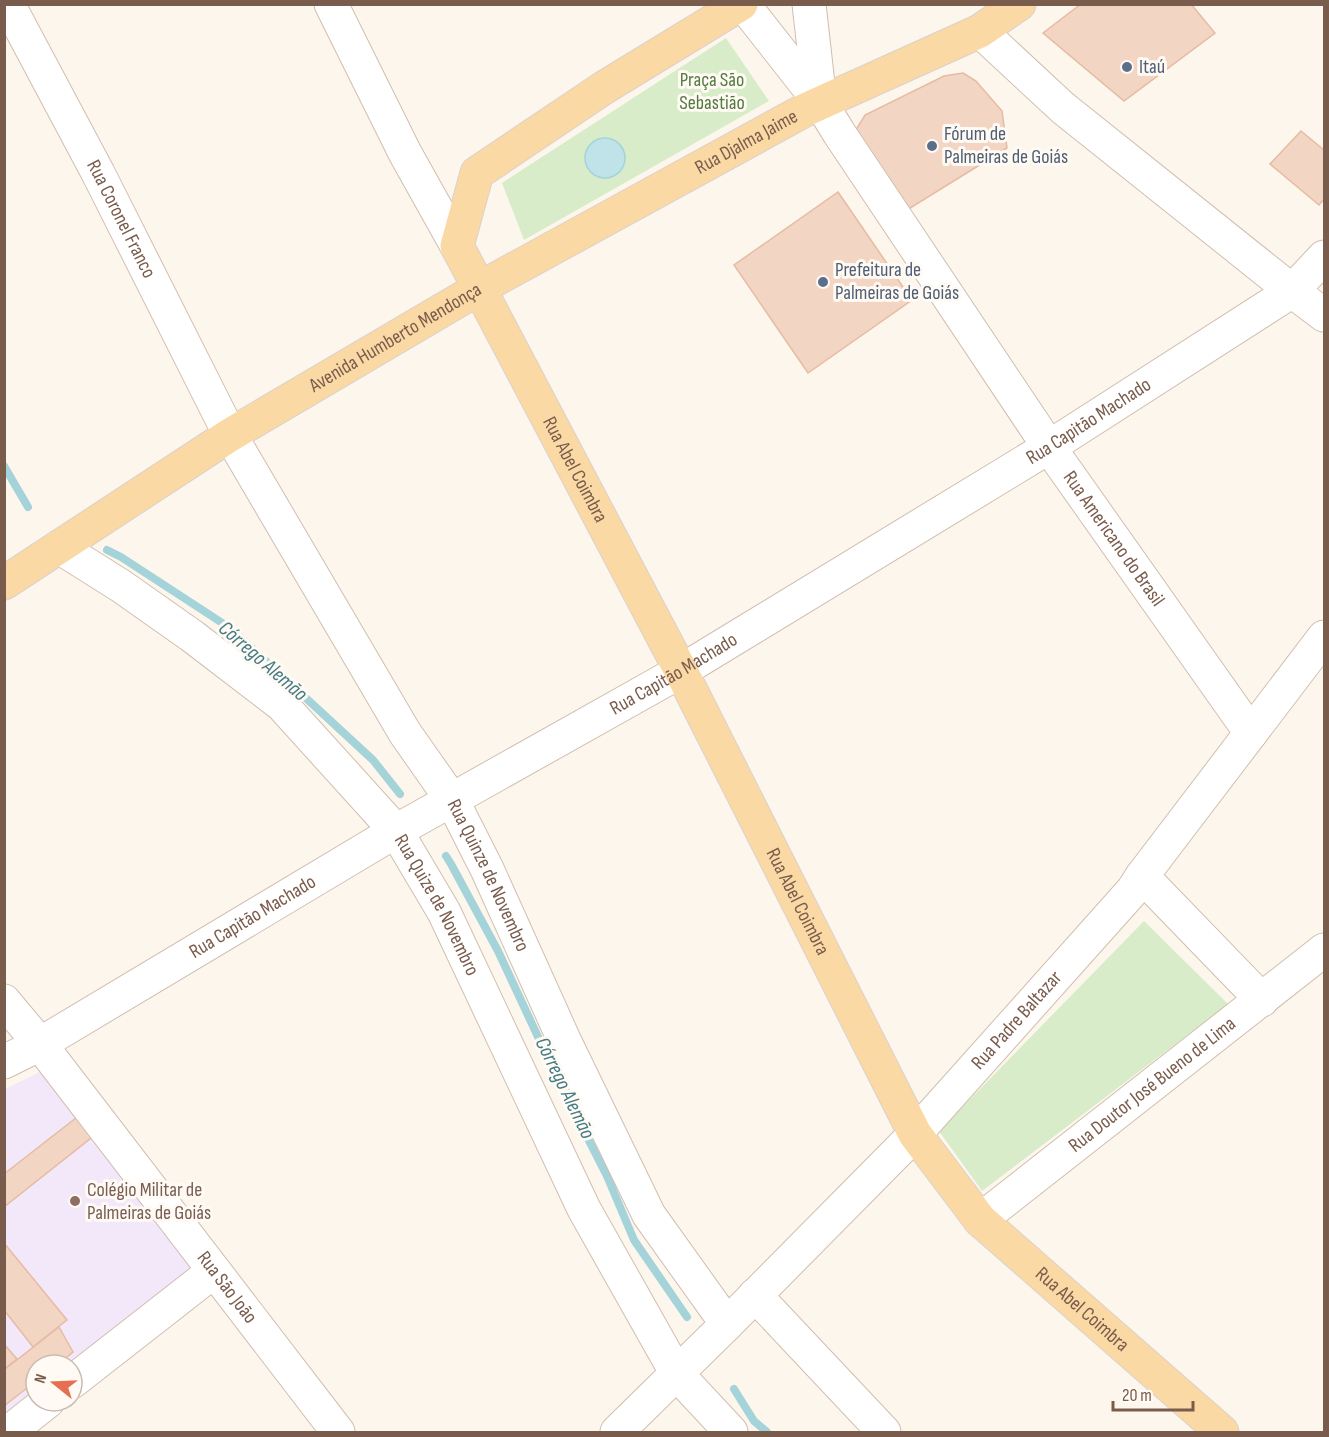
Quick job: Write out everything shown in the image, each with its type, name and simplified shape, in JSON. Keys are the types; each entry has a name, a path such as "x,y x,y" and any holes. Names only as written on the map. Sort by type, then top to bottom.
{"main road":[{"name":"Avenida Humberto Mendonça","path":"4,583 230,435 478,289 457,246 477,173 605,87 742,4"},
{"name":"Rua Djalma Jaime","path":"478,289 820,102 980,31 1019,4"},
{"name":"Rua Abel Coimbra","path":"478,289 681,671 915,1134 980,1220 1222,1432"}],"street":[{"name":"Rua Coronel Franco","path":"8,4 98,173 230,435"},
{"path":"331,4 405,153 457,246"},
{"name":"Rua Americano do Brasil","path":"742,4 820,102 839,134 1049,447 1251,733"},
{"name":"Rua Americano do Brasil","path":"809,4 820,102"},
{"path":"980,31 1063,108 1324,315"},
{"name":"Rua Capitão Machado","path":"4,1062 40,1044 396,831 681,671 1049,447 1292,291 1324,257"},
{"name":"Rua Quinze de Novembro","path":"230,435 405,733 452,800 487,869 565,1042 649,1215 727,1324"},
{"name":"Rua Quize de Novembro","path":"59,547 121,586 192,636 282,705 396,831 444,912 584,1209 677,1374 731,1432"},
{"name":"Rua Padre Baltazar","path":"617,1432 915,1134 1133,890 1324,637"},
{"path":"1142,876 1262,1000"},
{"name":"Rua Doutor José Bueno de Lima","path":"980,1220 1324,950"},
{"name":"Rua São João","path":"4,1001 40,1044 338,1432"},
{"path":"84,1372 214,1270"},
{"path":"755,1295 885,1432"},
{"path":"9,1432 33,1413"}],"shaded area":[{"name":"Colégio Militar de Palmeiras de Goiás","path":"48,1068 195,1267 84,1355 24,1353 24,1403 5,1418 5,1089"}],"green space":[{"name":"Praça São Sebastião","path":"726,38 769,101 524,240 502,183"},
{"path":"1144,921 1228,1004 982,1191 939,1131"}],"water":[{"path":"605,138 613,139 619,144 624,150 624,166 619,172 613,177 605,178 597,177 591,172 586,166 585,158 586,150 591,144 597,139"}],"building":[{"name":"Itaú","path":"1081,4 1191,4 1215,33 1124,101 1043,33"},
{"name":"Fórum de Palmeiras de Goiás","path":"963,73 976,81 1002,111 1007,148 899,215 855,143 857,128 865,115 944,76"},
{"path":"1301,131 1324,150 1324,199 1319,205 1270,164"},
{"name":"Prefeitura de Palmeiras de Goiás","path":"838,192 912,300 808,373 734,265"},
{"path":"81,1114 96,1134 4,1207 4,1174"},
{"path":"4,1243 67,1320 33,1347 4,1310"},
{"path":"59,1327 73,1352 72,1353 26,1353"},
{"path":"4,1344 17,1359 4,1369"},
{"path":"24,1354 24,1390 4,1406 4,1370"}],"waterway":[{"name":"Córrego Alemão","path":"4,466 28,507"},
{"name":"Córrego Alemão","path":"107,550 230,628 373,760 400,794"},
{"name":"Córrego Alemão","path":"446,856 498,951 560,1084 607,1176 634,1240 687,1317"},
{"name":"Córrego Alemão","path":"734,1389 754,1421 767,1432"}],"place":[{"name":"Itaú","path":"1127,67"},
{"name":"Fórum de Palmeiras de Goiás","path":"932,146"},
{"name":"Prefeitura de Palmeiras de Goiás","path":"823,282"},
{"name":"Colégio Militar de Palmeiras de Goiás","path":"75,1201"}]}
